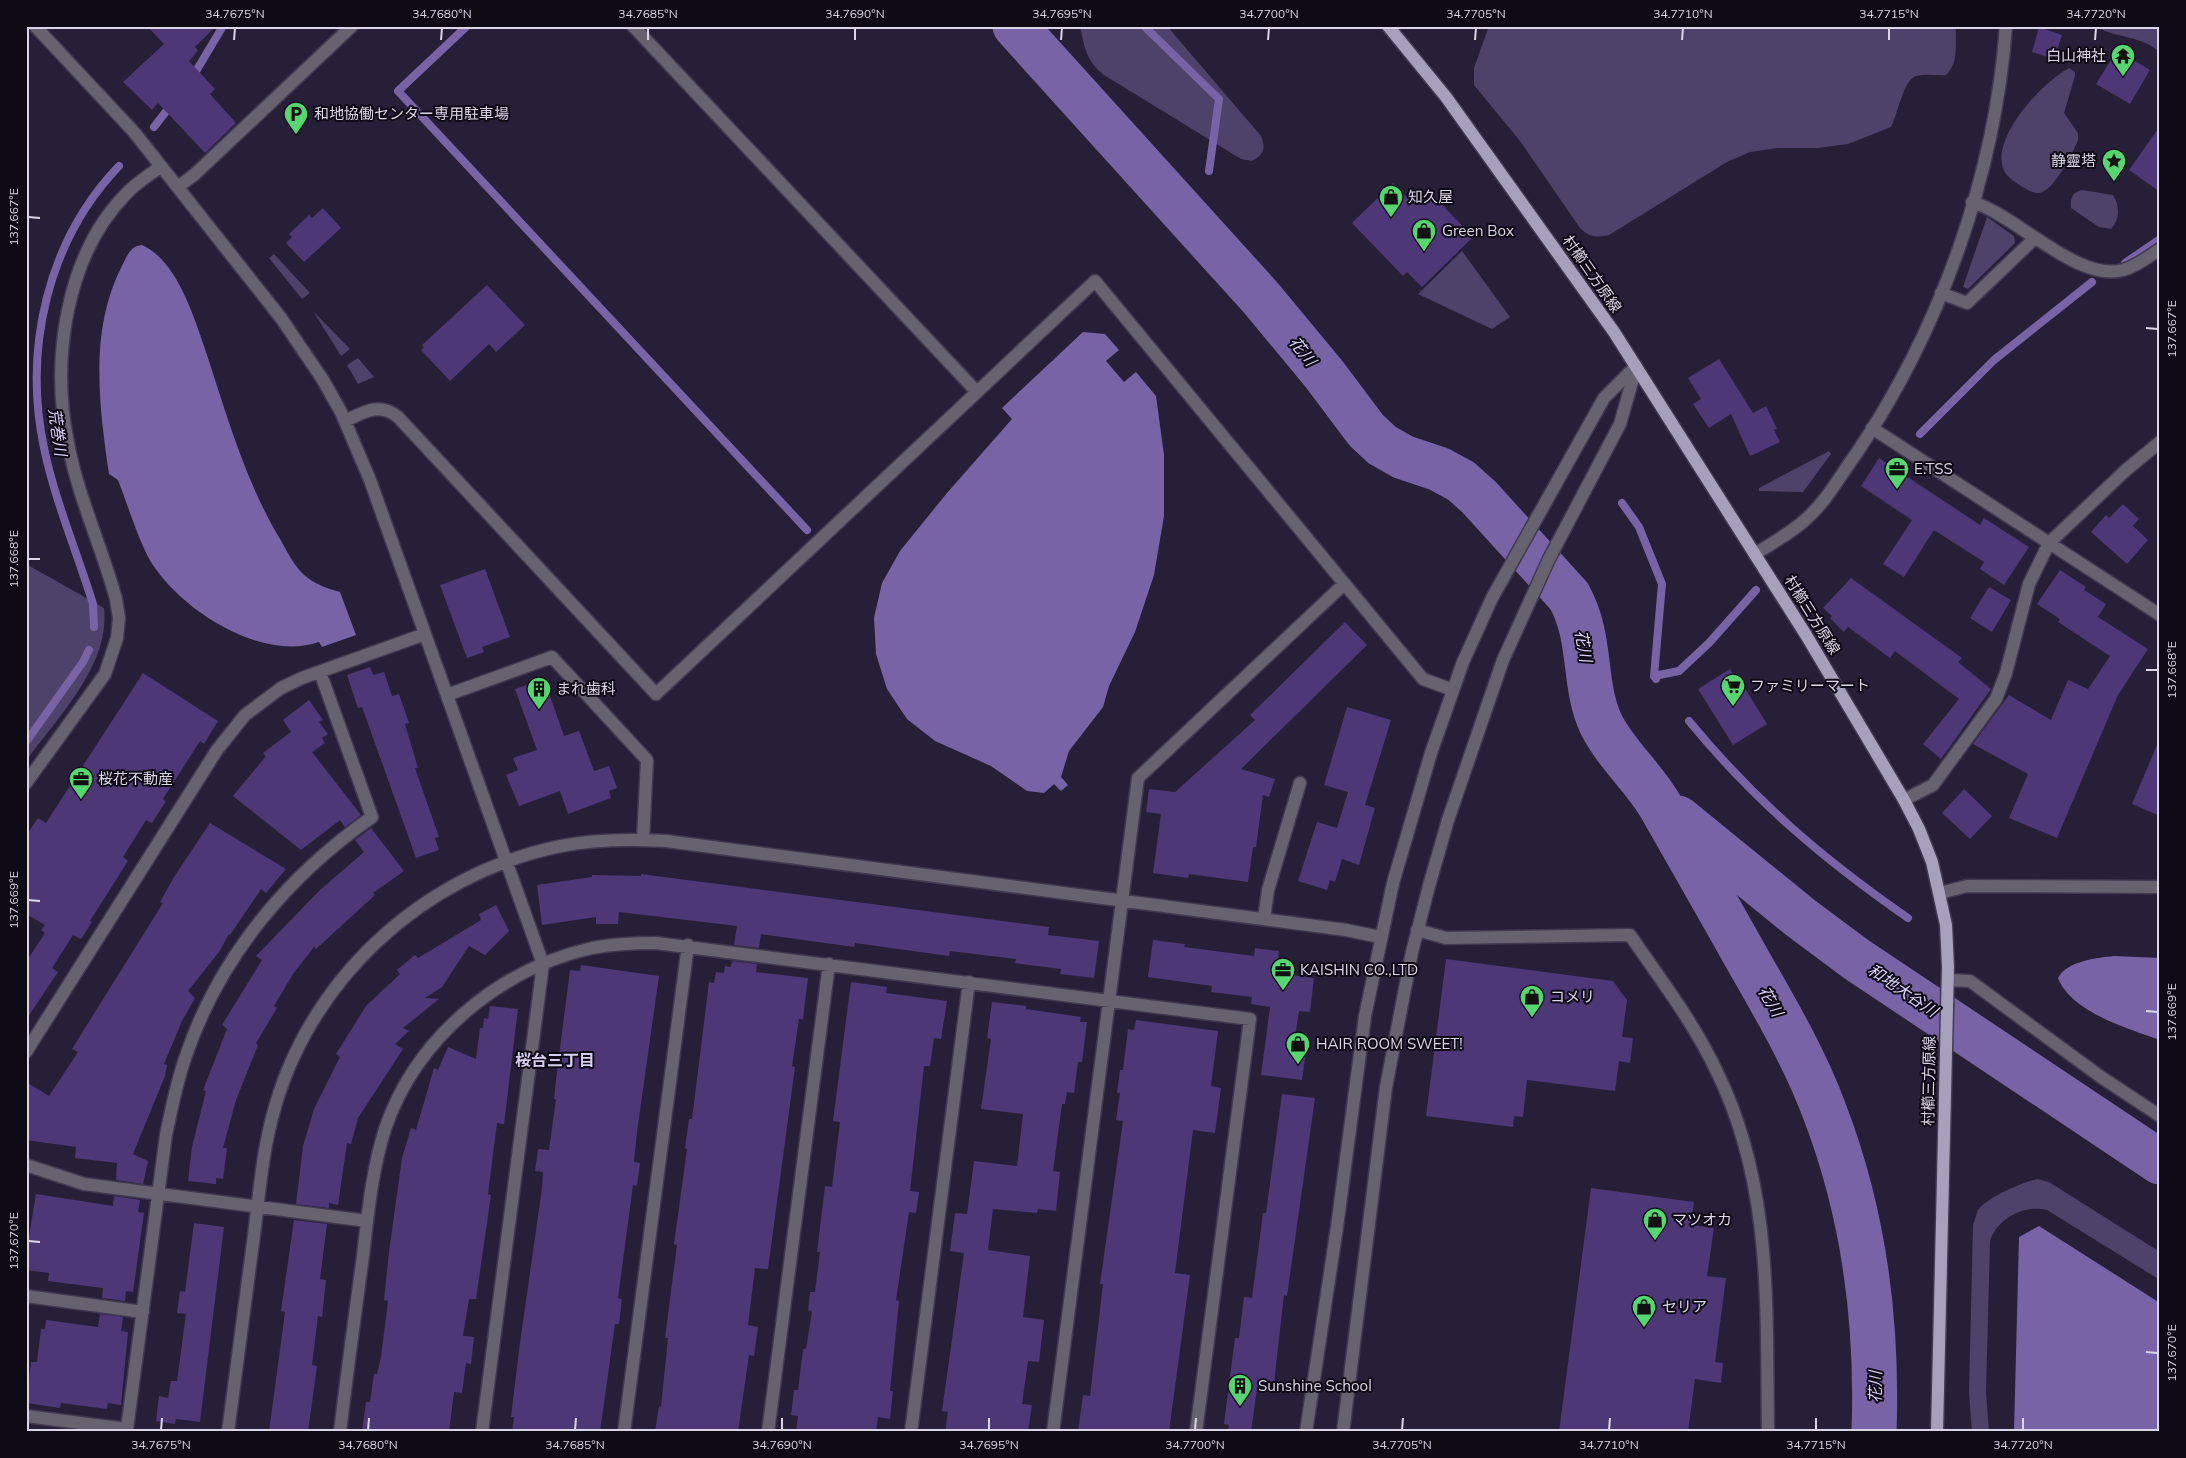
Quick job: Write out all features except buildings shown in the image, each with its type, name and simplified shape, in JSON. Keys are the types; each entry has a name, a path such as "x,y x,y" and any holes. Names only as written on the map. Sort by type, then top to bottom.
{"main road":[{"name":"村櫛三方原線","path":"1388,26 1450,103 1636,366 1756,554 1904,800 1922,836 1940,893 1947,932 1948,981 1937,1432"}],"street":[{"path":"34,26 134,132 162,166 303,349 323,380 345,421 370,480 543,964 482,1432"},
{"path":"178,187 352,26"},
{"path":"632,26 977,392"},
{"path":"1756,554 1806,520 1836,482 1872,428 1912,358 1941,293 1972,202 1991,128 2006,26"},
{"path":"26,783 105,674 117,638 119,618 116,599 76,478 62,407 61,371 71,299 83,261 101,225 126,194 162,166"},
{"path":"1972,202 1990,207 2034,239 2089,267 2105,271 2122,270 2137,265 2160,249"},
{"path":"1941,293 1967,303 2034,239"},
{"path":"345,421 375,408 391,412 398,417 656,694 1095,281 1423,679 1453,690"},
{"path":"1306,1432 1337,1227 1362,1035 1380,938 1411,818 1463,662 1492,598 1604,398 1636,366"},
{"path":"1343,1432 1386,1087 1417,930 1448,820 1517,626 1561,536 1620,424 1636,366"},
{"path":"1872,428 2160,616"},
{"path":"1904,800 1933,785 1996,699 2006,673 2029,584 2049,543 2132,464 2160,442"},
{"path":"1053,1432 1138,778 1344,584"},
{"path":"26,1052 230,732 262,700 288,685 425,634"},
{"path":"447,695 552,657 647,760 643,840"},
{"path":"26,1416 128,1429 166,1135 188,1049 205,1008 226,969 251,932 309,866 343,837 372,817 320,672"},
{"path":"1264,919 1268,890 1300,783"},
{"path":"228,1432 264,1151 282,1084 312,1021 353,964 404,917 463,879 506,861 562,846 597,841 643,840 1350,930 1380,938"},
{"path":"1940,893 1967,886 2160,887"},
{"path":"1417,930 1446,938 1630,935 1678,1003 1718,1073 1746,1148 1756,1187 1766,1266 1768,1432"},
{"path":"340,1432 367,1221 377,1159 386,1128 398,1099 414,1071 443,1033 478,1001 504,983 543,964 593,948 656,942 1250,1019 1196,1432"},
{"path":"624,1432 688,945"},
{"path":"768,1432 828,964"},
{"path":"1948,981 1970,981 2101,1077 2160,1116"},
{"path":"911,1432 970,982"},
{"path":"26,1165 84,1184 367,1221"},
{"path":"26,1296 143,1312"}],"shaded area":[{"path":"1080,26 1167,26 1261,136 1263,151 1252,161 1241,159 1104,75 1098,70 1087,54"},
{"path":"1489,26 1956,26 1956,53 1953,65 1946,75 1921,75 1910,80 1903,93 1891,127 1848,144 1818,148 1778,148 1750,152 1727,162 1609,235 1596,236 1586,233 1580,228 1520,141 1474,85 1474,68"},
{"path":"2095,26 2160,26 2160,53 2146,43 2111,33"},
{"path":"2069,68 2075,72 2075,76 2064,113 2078,133 2078,140 2067,162 2050,186 2039,193 2033,192 2025,189 2010,178 2003,167 2002,151 2006,137 2014,123 2035,96 2047,84"},
{"path":"2082,190 2113,195 2118,212 2116,221 2111,229 2099,227 2071,208 2072,196"},
{"path":"1987,217 2014,236 2015,243 1968,289 1963,287"},
{"path":"142,245 154,252 174,275 189,304 237,445 267,516 290,557 303,574 320,585 340,592 356,635 322,647 319,642 296,646 272,645 248,638 225,628 202,614 164,580 151,562 118,480 109,474 102,421 99,368 105,316 112,290 129,252 135,247"},
{"path":"1462,251 1510,317 1492,329 1418,294"},
{"path":"274,254 310,293 302,299 269,258"},
{"path":"313,311 350,349 341,356"},
{"path":"1083,332 1105,334 1119,350 1106,361 1124,382 1136,372 1156,396 1164,455 1164,516 1154,575 1135,632 1109,686 1103,707 1069,751 1061,777 1068,785 1061,791 1054,784 1044,793 1027,791 991,766 935,741 907,719 887,689 876,654 874,618 882,583 900,551 947,493 1012,419 1002,408"},
{"path":"358,358 374,377 358,384 347,365"},
{"path":"1829,451 1831,454 1803,492 1759,491 1759,488"},
{"path":"26,564 104,608 104,629 91,670 66,708 26,761"},
{"path":"2114,956 2160,958 2160,1040 2118,1025 2088,1010 2065,990 2058,978 2062,972 2075,964 2091,959"},
{"path":"2037,1179 2049,1182 2160,1252 2160,1280 2047,1210 2029,1209 2012,1215 2005,1220 1990,1241 1986,1392 1989,1432 1972,1432 1969,1392 1973,1225 1978,1210 1989,1200 2014,1187"},
{"path":"2039,1226 2160,1303 2160,1432 2014,1432 2019,1237"}],"waterway":[{"path":"192,78 223,26"},
{"path":"467,26 398,91 807,530"},
{"name":"花川","path":"1015,26 1261,298 1324,374 1366,430 1382,445 1403,457 1439,469 1461,481 1479,497 1569,596 1581,628 1591,693 1601,724 1662,809 1780,1017 1808,1072 1824,1110 1849,1188 1866,1268 1874,1349 1874,1432"},
{"path":"1144,26 1219,99 1209,171"},
{"path":"154,127 171,105"},
{"name":"荒巻川","path":"94,627 93,604 60,507 44,448 38,410 37,372 40,334 47,297 59,261 74,227 95,195 119,166"},
{"path":"2125,263 2160,239"},
{"path":"1920,434 1994,360 2092,282"},
{"path":"1622,503 1639,527 1662,584 1654,676 1656,679"},
{"path":"1654,676 1679,671 1709,643 1756,590"},
{"name":"荒巻川","path":"26,742 83,662 89,650"},
{"path":"1689,721 1739,777 1791,827 1847,874 1908,918"},
{"name":"和地大谷川","path":"1678,818 1801,918 1856,959 2160,1162"}],"place":[{"name":"白山神社","path":"2123,77"},
{"name":"和地協働センター専用駐車場","path":"296,135"},
{"name":"静靈塔","path":"2114,182"},
{"name":"知久屋","path":"1391,218"},
{"name":"Green Box","path":"1424,252"},
{"name":"E.TSS","path":"1897,490"},
{"name":"ファミリーマート","path":"1733,707"},
{"name":"まれ歯科","path":"539,710"},
{"name":"桜花不動産","path":"81,800"},
{"name":"KAISHIN CO.,LTD","path":"1283,991"},
{"name":"コメリ","path":"1532,1018"},
{"name":"HAIR ROOM SWEET!","path":"1298,1065"},
{"name":"マツオカ","path":"1655,1241"},
{"name":"セリア","path":"1644,1328"},
{"name":"Sunshine School","path":"1240,1407"}],"district":[{"name":"桜台三丁目","path":"555,1060"}]}
